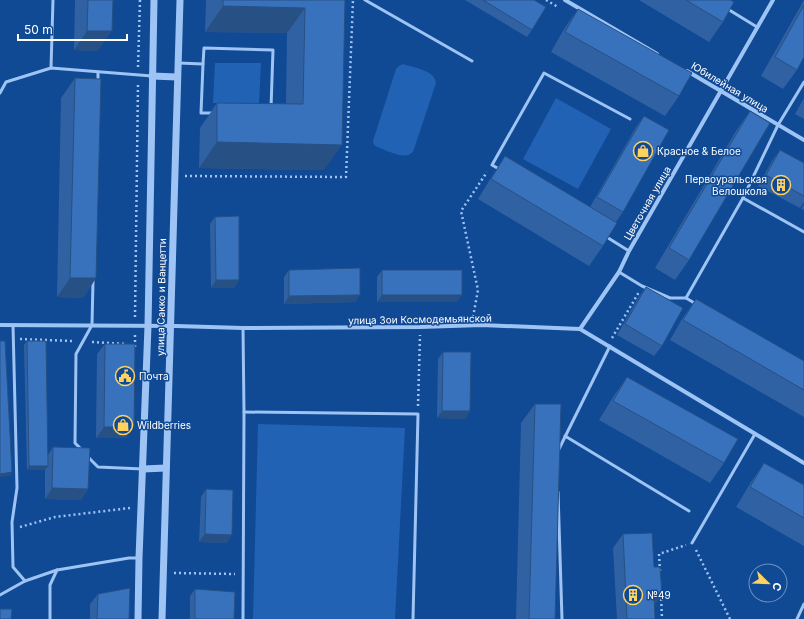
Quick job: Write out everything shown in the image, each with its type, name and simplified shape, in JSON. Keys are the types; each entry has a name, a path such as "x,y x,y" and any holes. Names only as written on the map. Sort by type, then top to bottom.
{"street":[{"name":"улица Сакко и Ванцетти","path":"138,619 148,326 154,0"},
{"name":"улица Сакко и Ванцетти","path":"162,619 176,77 180,0"},
{"path":"565,0 660,55"},
{"name":"Цветочная улица","path":"580,329 619,272 629,251 773,0"},
{"name":"Юбилейная улица","path":"681,67 804,140"},
{"path":"152,76 176,77"},
{"name":"улица Зои Космодемьянской","path":"0,325 243,328 420,327 472,325 580,329 804,463"},
{"path":"143,469 166,468"}],"lane":[{"path":"51,68 53,0"},
{"path":"365,0 472,61"},
{"path":"719,4 757,27"},
{"path":"217,114 201,113 204,48 273,50 271,114"},
{"path":"177,63 203,64"},
{"path":"0,93 6,82 51,68 152,76"},
{"path":"98,72 98,88"},
{"path":"505,173 492,165 544,73 630,119"},
{"path":"686,298 743,198 778,125 804,82"},
{"path":"743,198 804,232"},
{"path":"603,235 629,251"},
{"path":"619,272 642,286 670,298 686,298 700,306"},
{"path":"93,278 92,326 76,354 75,443 98,467 143,469"},
{"path":"13,325 17,488 13,529 13,566 24,581"},
{"path":"243,328 243,619"},
{"path":"557,453 610,346"},
{"path":"244,412 418,414 413,619"},
{"path":"692,543 755,434"},
{"path":"565,436 689,511"},
{"path":"558,485 562,619"},
{"path":"0,595 24,581 57,570 129,558 139,558"},
{"path":"50,619 50,585 57,570"},
{"path":"797,619 804,604"}],"path":[{"path":"134,352 140,0"},
{"path":"180,176 346,177 353,0"},
{"path":"546,0 560,8"},
{"path":"472,325 478,290 461,211 492,165"},
{"path":"612,339 642,286"},
{"path":"418,414 420,327"},
{"path":"13,338 135,344"},
{"path":"13,529 55,517 130,508 130,515"},
{"path":"660,575 659,554 692,543 730,619"},
{"path":"171,573 243,574"},
{"path":"661,590 662,619"}],"shaded area":[{"path":"215,63 261,63 259,104 213,103"},
{"path":"403,64 428,72 435,79 436,83 413,152 400,155 377,147 374,145 373,141 396,69"},
{"path":"556,98 611,129 578,189 523,159"},
{"path":"258,424 405,428 395,619 253,619"}],"building":[{"path":"88,0 113,0 112,31 87,31"},
{"path":"223,0 345,0 342,145 217,142 217,103 303,104 305,8 223,6"},
{"path":"483,0 534,0 546,7 532,30"},
{"path":"686,0 730,0 734,2 723,22"},
{"path":"804,5 804,57 797,70 775,57"},
{"path":"578,9 692,73 679,96 565,32"},
{"path":"75,78 101,79 96,278 70,278"},
{"path":"750,111 770,123 689,260 669,248"},
{"path":"644,116 669,130 623,212 597,197"},
{"path":"780,150 804,163 804,196 766,175"},
{"path":"505,156 617,223 603,246 491,179"},
{"path":"239,216 239,280 216,280 215,217"},
{"path":"360,268 360,295 289,296 289,270"},
{"path":"382,270 462,270 462,295 382,295"},
{"path":"646,287 683,308 662,346 625,324"},
{"path":"696,299 804,361 804,390 683,320"},
{"path":"0,341 5,341 12,472 0,474"},
{"path":"27,341 46,341 48,466 29,466"},
{"path":"105,344 135,344 134,427 104,427"},
{"path":"443,352 471,352 470,411 442,411"},
{"path":"627,377 738,439 724,463 613,401"},
{"path":"535,404 561,404 555,619 529,619"},
{"path":"53,447 90,448 88,489 52,488"},
{"path":"764,463 804,485 804,518 750,487"},
{"path":"206,489 233,490 232,535 205,534"},
{"path":"652,533 654,567 660,567 662,595 654,596 655,619 627,619 623,534"},
{"path":"130,588 129,619 97,619 98,594"},
{"path":"195,589 235,592 234,619 195,619"},
{"path":"0,609 12,609 11,619 0,619"}],"place":[{"name":"Красное & Белое","path":"643,151"},
{"name":"Первоуральская Велошкола","path":"781,185"},
{"name":"Почта","path":"125,376"},
{"name":"Wildberries","path":"123,425"},
{"name":"№49","path":"633,595"}]}
